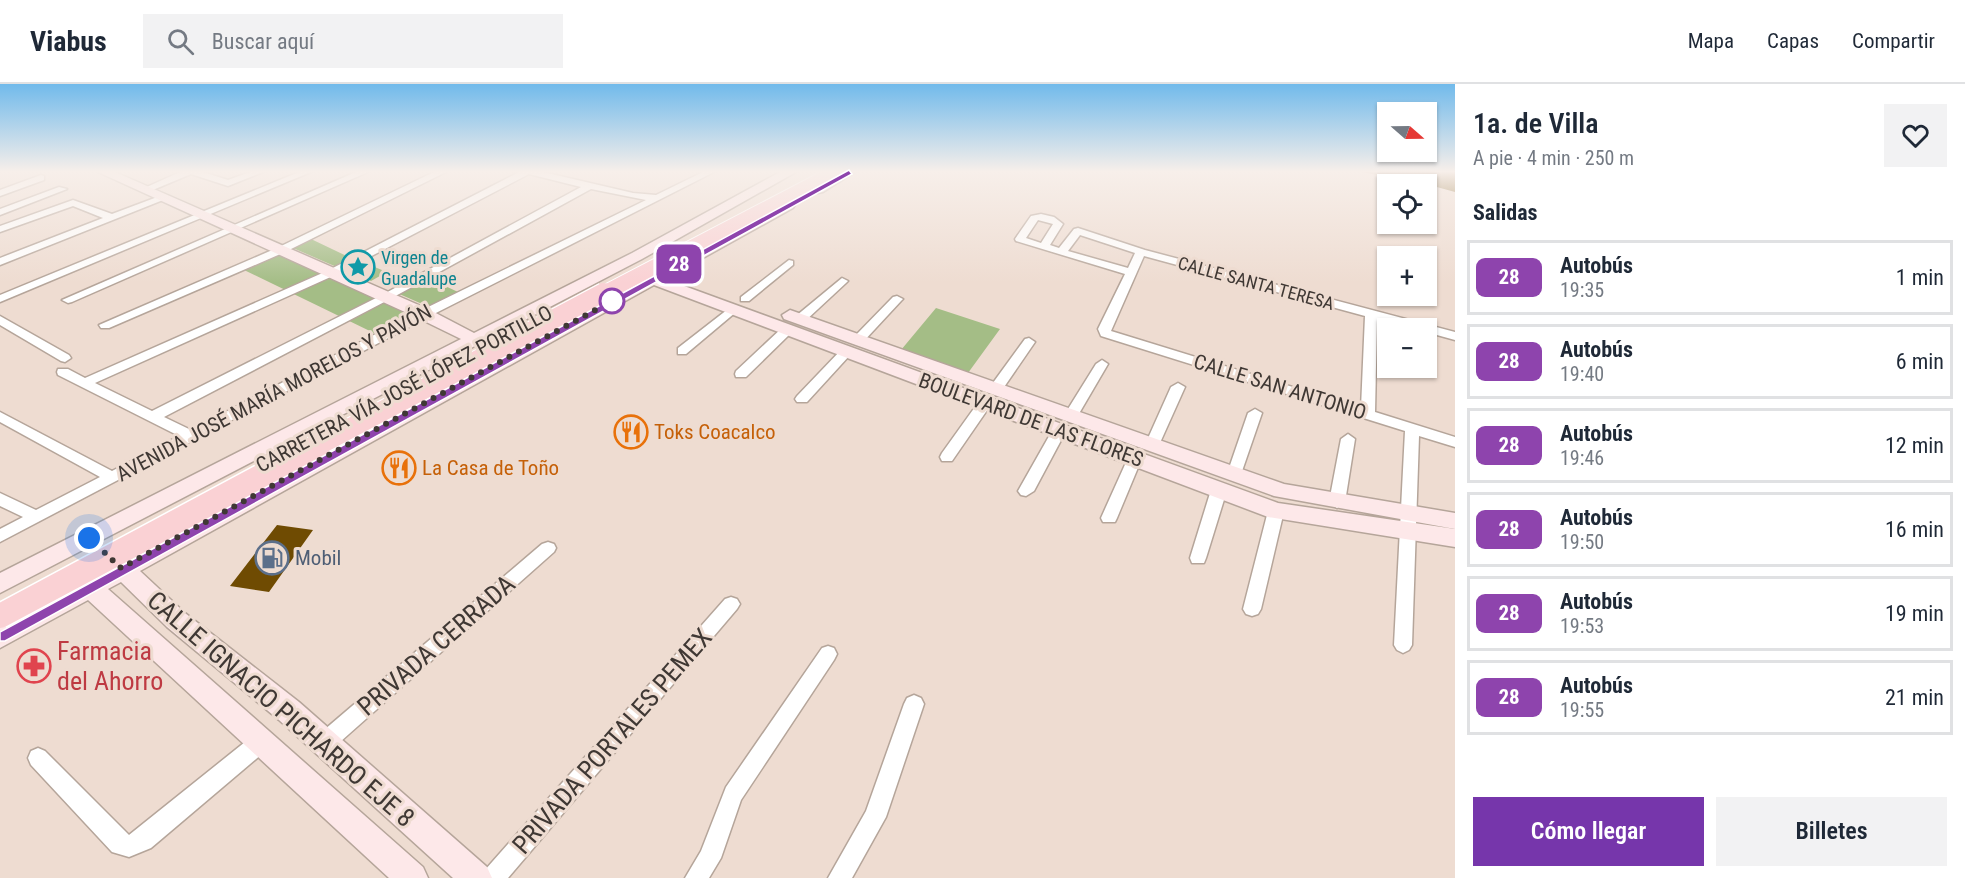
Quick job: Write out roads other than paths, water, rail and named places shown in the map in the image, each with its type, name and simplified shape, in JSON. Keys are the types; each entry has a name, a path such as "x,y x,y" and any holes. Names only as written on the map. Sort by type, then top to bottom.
{"main road":[{"path":"188,209 424,314 473,339"},
{"path":"0,584 618,266 723,209"},
{"name":"CARRETERA VÍA JOSÉ LÓPEZ PORTILLO","path":"0,602 741,209"},
{"name":"CARRETERA VÍA JOSÉ LÓPEZ PORTILLO","path":"0,616 764,209"},
{"path":"0,637 121,568 781,209"},
{"name":"BOULEVARD DE LAS FLORES","path":"637,256 660,275"},
{"name":"BOULEVARD DE LAS FLORES","path":"618,266 660,275 990,396 1065,424 1135,458 1276,511 1408,521 1455,521"},
{"name":"BOULEVARD DE LAS FLORES","path":"1065,424 1152,446 1282,491 1337,502 1408,521 1455,538"},
{"name":"CALLE IGNACIO PICHARDO EJE 8","path":"89,538 176,620 324,742 476,878"},
{"name":"CALLE IGNACIO PICHARDO EJE 8","path":"57,555 89,587 412,878"}],"street":[{"path":"0,229 58,209"},
{"path":"87,209 112,218"},
{"path":"0,262 135,209"},
{"path":"0,299 219,209"},
{"path":"68,300 280,209"},
{"path":"105,325 281,250 366,209"},
{"path":"84,383 331,273 456,209"},
{"path":"152,417 386,297 547,209"},
{"name":"AVENIDA JOSÉ MARÍA MORELOS Y PAVÓN","path":"0,536 424,314 637,209"},
{"name":"CALLE SANTA TERESA","path":"1044,247 1023,241 1020,237 1039,217 1052,219 1058,226 1141,252 1455,336"},
{"path":"1058,226 1044,247 1131,272 1141,252"},
{"path":"1062,252 1078,231"},
{"path":"682,351 789,262"},
{"name":"CALLE SAN ANTONIO","path":"1131,272 1104,329 1105,333 1455,442"},
{"path":"741,374 842,281"},
{"path":"802,399 897,299"},
{"path":"1368,414 1371,314"},
{"path":"0,321 65,358"},
{"path":"947,457 1029,342"},
{"path":"1026,491 1102,364"},
{"path":"63,372 191,436"},
{"path":"1152,446 1178,387"},
{"path":"1234,474 1255,413"},
{"path":"0,416 112,477"},
{"path":"1403,645 1412,429"},
{"path":"1337,502 1348,439"},
{"path":"1109,518 1135,458"},
{"path":"1198,558 1219,490"},
{"path":"0,500 36,517"},
{"path":"1252,609 1276,511"},
{"name":"PRIVADA CERRADA","path":"324,742 548,548"},
{"name":"PRIVADA PORTALES PEMEX","path":"493,878 731,604"},
{"path":"696,878 710,858 733,794 828,654"},
{"path":"839,878 875,817 914,704"},
{"path":"38,758 120,844 129,846 142,840 262,741"}],"place":[{"name":"Virgen de Guadalupe","path":"358,267"},
{"name":"Toks Coacalco","path":"631,432"},
{"name":"La Casa de Toño","path":"399,468"},
{"name":"Mobil","path":"272,558"},
{"name":"Farmacia del Ahorro","path":"34,666"}]}
